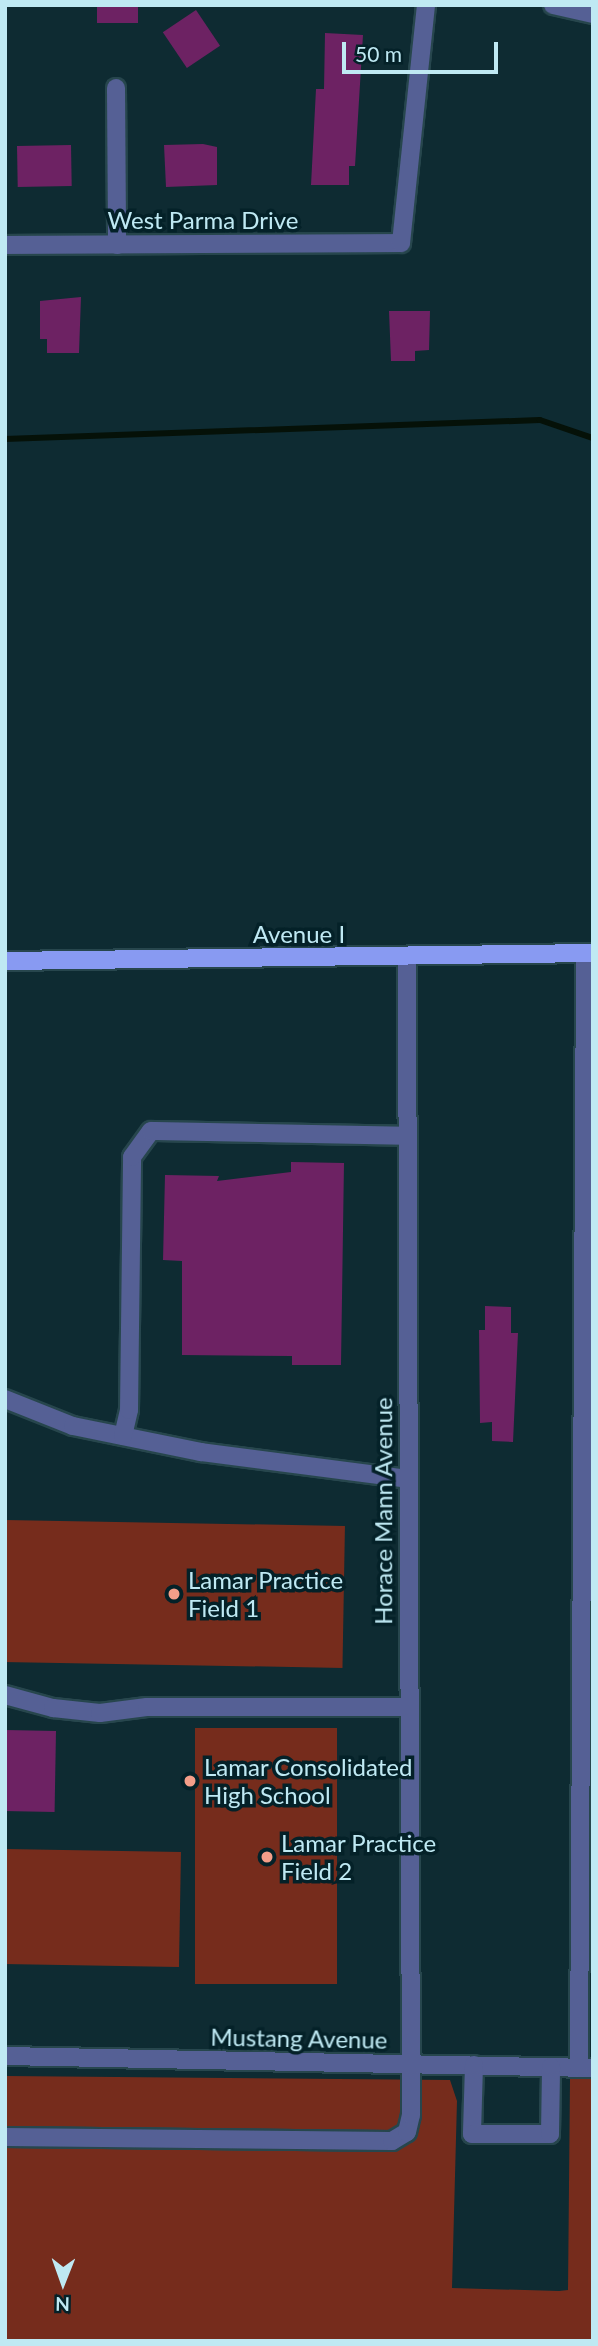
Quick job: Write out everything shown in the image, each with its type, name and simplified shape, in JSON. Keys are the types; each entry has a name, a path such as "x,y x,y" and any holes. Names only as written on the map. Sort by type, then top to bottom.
{"main road":[{"name":"Avenue I","path":"5,961 589,953"}],"street":[{"name":"West Parma Drive","path":"5,245 401,243 426,5"},
{"path":"553,5 593,14"},
{"path":"116,88 117,245"},
{"path":"586,2068 589,953"},
{"name":"Horace Mann Avenue","path":"5,2137 392,2141 407,2132 411,2115 407,957"},
{"path":"123,1436 130,1409 132,1157 151,1131 408,1136"},
{"path":"5,1399 72,1426 201,1452 408,1479"},
{"path":"5,1695 53,1709 100,1713 147,1707 408,1707"},
{"name":"Mustang Avenue","path":"5,2056 586,2068"},
{"path":"474,2066 472,2134 550,2134 551,2067"}],"shaded area":[{"name":"Lamar Practice Field 1","path":"5,1520 345,1526 342,1668 5,1662"},
{"name":"Lamar Practice Field 2","path":"195,1728 337,1728 337,1984 195,1984"},
{"path":"5,1849 181,1852 179,1967 5,1964"},
{"path":"5,2076 450,2080 457,2101 452,2288 559,2291 568,2290 570,2078 593,2079 593,2341 5,2341"}],"building":[{"path":"97,5 138,5 138,23 97,23"},
{"path":"196,10 220,46 187,68 163,32"},
{"path":"325,33 363,35 355,166 349,166 349,185 311,185 316,89 324,89"},
{"path":"203,144 217,147 217,185 166,187 164,145"},
{"path":"71,145 72,186 18,187 17,146"},
{"path":"81,297 79,353 47,353 47,339 40,339 40,301"},
{"path":"389,311 430,311 429,350 415,351 415,361 391,361"},
{"path":"291,1162 344,1163 341,1365 292,1365 292,1356 182,1355 182,1261 163,1260 165,1175 219,1176 217,1181 291,1172"},
{"path":"485,1306 511,1307 511,1333 518,1333 513,1442 492,1441 492,1422 480,1423 479,1330 485,1330"},
{"path":"5,1730 56,1731 55,1812 5,1811"}],"waterway":[{"path":"5,439 540,420 593,438"}],"place":[{"name":"Lamar Practice Field 1","path":"174,1594"},
{"name":"Lamar Consolidated High School","path":"190,1781"},
{"name":"Lamar Practice Field 2","path":"267,1857"}]}
